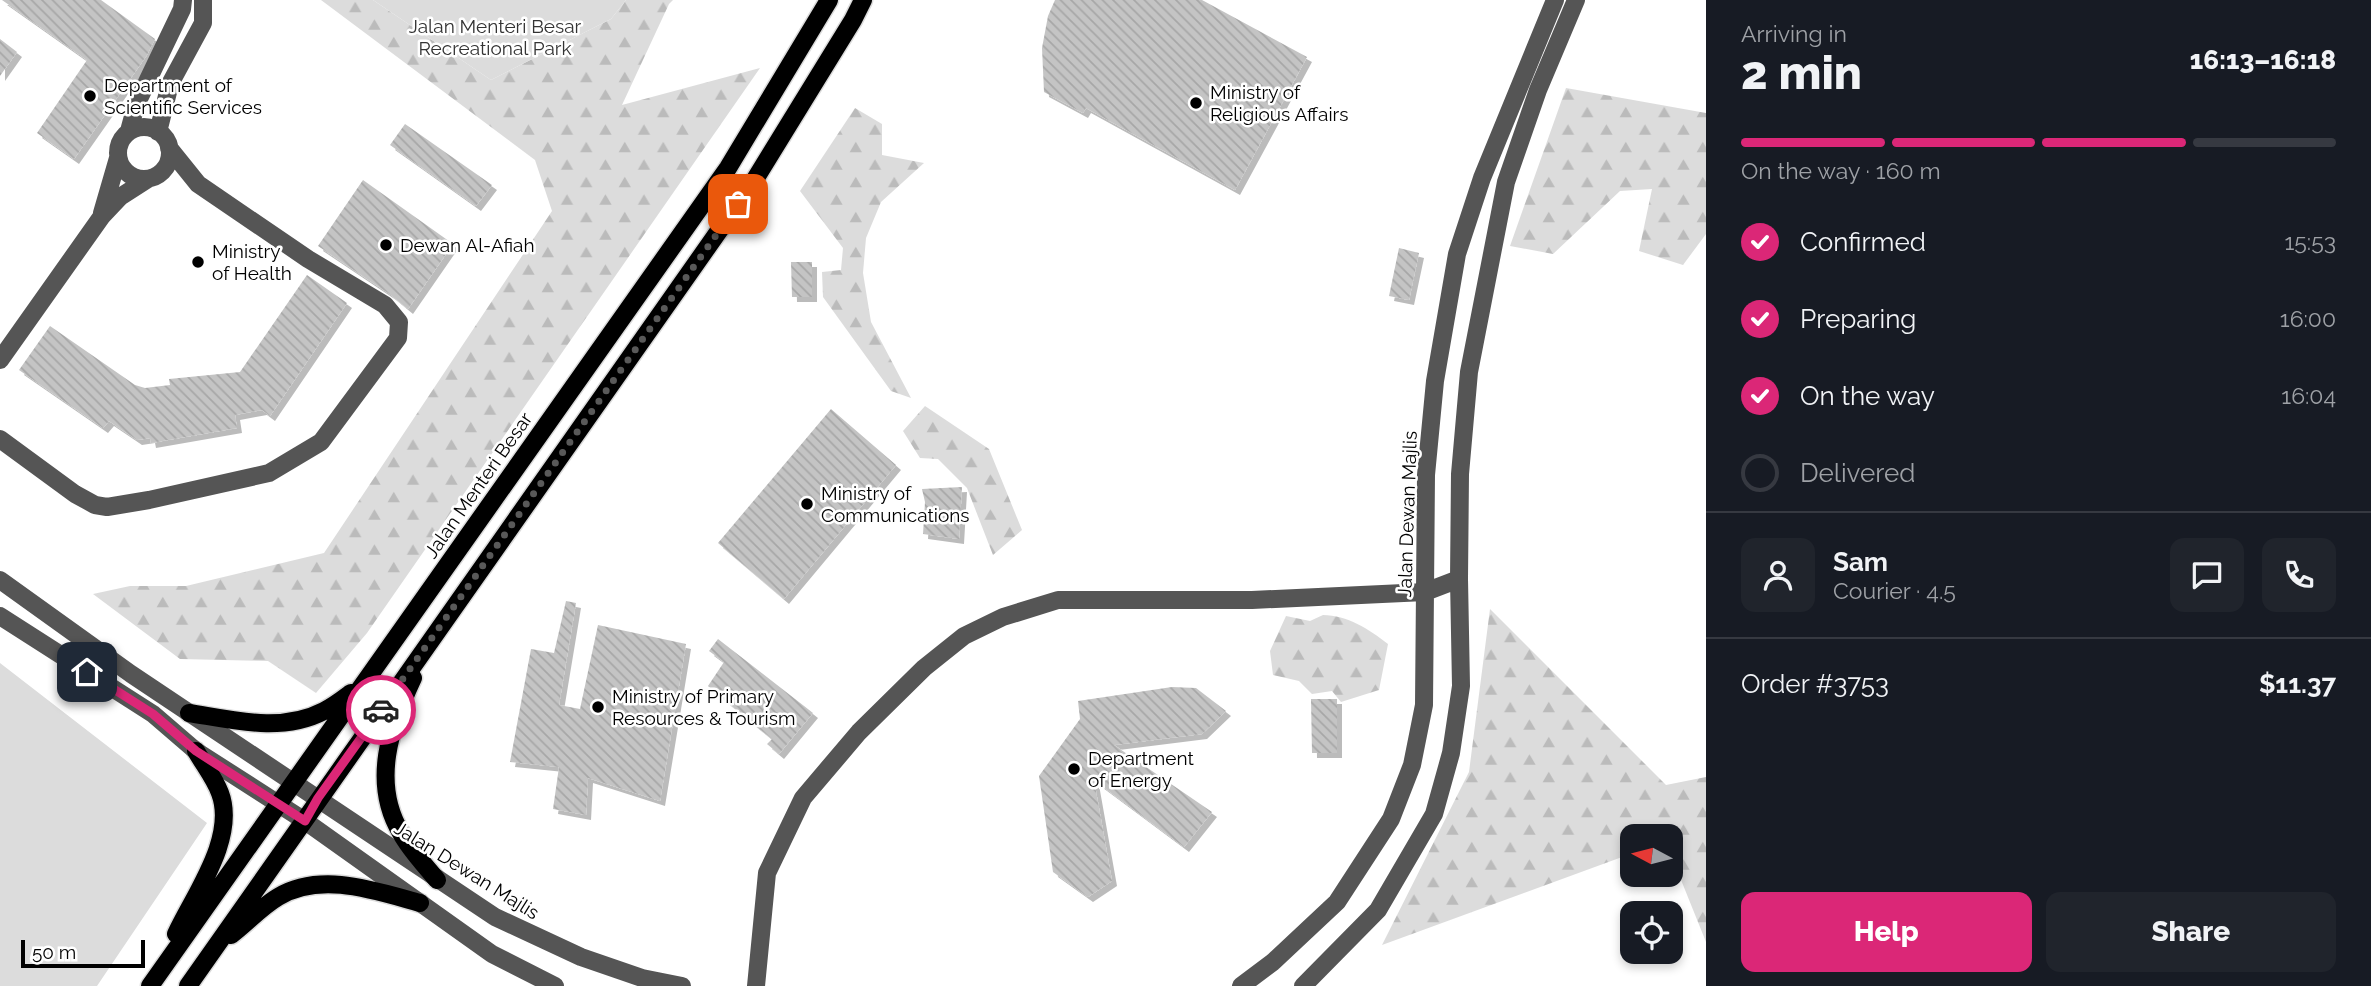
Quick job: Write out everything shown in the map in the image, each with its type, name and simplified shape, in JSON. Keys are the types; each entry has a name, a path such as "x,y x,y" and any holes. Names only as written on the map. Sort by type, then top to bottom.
{"main road":[{"name":"Jalan Menteri Besar","path":"151,984 728,168 829,0"},
{"path":"188,986 754,181 863,0"},
{"path":"432,637 395,716 385,764 387,799 400,833 437,880"},
{"path":"188,713 245,723 280,724 306,719 325,711 362,685"},
{"path":"151,984 218,851 223,820 221,795 196,751"},
{"path":"216,946 278,897 305,887 333,884 367,888 420,903"}],"street":[{"path":"129,131 136,104 182,9 183,0"},
{"path":"158,131 170,84 202,23 203,0"},
{"name":"Jalan Dewan Majlis","path":"1241,986 1273,962 1338,902 1391,819 1412,765 1424,705 1426,475 1436,381 1457,254 1482,178 1555,0"},
{"path":"1303,986 1378,910 1434,814 1451,753 1461,686 1458,579 1460,474 1469,372 1506,182 1538,90 1576,0"},
{"path":"0,360 102,216 120,197 165,168 169,148 166,139 158,131 139,127 122,138 102,216"},
{"path":"0,439 75,494 95,505 107,507 269,473 321,442 398,338 399,322 385,305 308,259 198,184 169,148"},
{"path":"118,158 122,168 138,179 153,177 198,184"},
{"path":"756,986 767,873 803,798 859,732 925,668 964,636 1003,617 1058,600 1252,600 1425,592 1458,579"},
{"name":"Jalan Dewan Majlis","path":"0,580 188,713 495,916 581,957 642,978 682,986"},
{"path":"0,616 153,714 196,751 305,821 492,954 555,986"}],"green space":[{"path":"321,0 373,0 491,80 611,19 626,0 673,0 622,105 760,68 367,633 316,693 268,661 180,659 93,594 130,586 186,586 324,553 552,211 535,160"},
{"name":"Jalan Menteri Besar Recreational Park","path":"373,0 626,0 611,19 491,80"},
{"path":"1566,88 1706,113 1706,234 1683,265 1639,251 1652,189 1620,191 1553,254 1510,246"},
{"path":"855,108 882,124 882,155 924,163 881,202 866,238 863,273 871,322 911,398 891,391 823,297 822,272 841,270 843,248 800,191"},
{"path":"925,406 989,449 1022,530 993,555 967,488 938,459 920,458 903,431"},
{"path":"1490,609 1666,785 1706,777 1706,942 1684,887 1684,824 1620,824 1620,858 1382,945 1469,772"},
{"path":"1323,615 1341,617 1357,624 1388,644 1379,690 1341,702 1332,691 1312,694 1299,681 1273,675 1270,651 1286,616 1310,621"},
{"path":"0,663 207,823 97,986 0,986"}],"building":[{"name":"Department of Scientific Services","path":"2,0 101,0 155,39 147,55 74,159 37,133 87,60"},
{"name":"Ministry of Religious Affairs","path":"1055,0 1202,0 1307,57 1235,190 1086,108 1083,113 1044,92 1042,48 1048,16"},
{"path":"0,39 17,52 0,76"},
{"path":"405,124 492,185 476,206 390,145"},
{"name":"Dewan Al-Afiah","path":"363,180 453,244 408,309 318,246"},
{"path":"1399,248 1419,253 1409,300 1389,296"},
{"path":"791,262 812,262 812,297 792,297"},
{"name":"Ministry of Health","path":"307,275 347,303 270,416 262,410 235,415 237,428 151,443 150,438 137,440 109,421 103,428 19,370 50,326 135,385 145,388 170,385 169,379 240,372"},
{"name":"Ministry of Communications","path":"831,409 896,465 784,599 718,543"},
{"path":"962,487 959,539 923,534 925,502 922,489"},
{"name":"Ministry of Primary Resources & Tourism","path":"566,601 576,603 559,705 580,709 598,625 686,644 660,801 588,778 586,815 553,809 559,767 510,762 531,649 554,653"},
{"path":"718,639 813,713 779,754 767,744 772,739 708,686 724,662 709,651"},
{"path":"1172,687 1196,688 1226,711 1202,734 1114,745 1212,812 1184,847 1094,780 1112,881 1088,897 1053,872 1039,776 1080,719 1078,701"},
{"path":"1311,699 1337,699 1337,753 1312,753"}],"way so far":[{"path":"381,710 738,204"}],"place":[{"name":"Department of Scientific Services","path":"90,96"},
{"name":"Ministry of Religious Affairs","path":"1196,103"},
{"name":"Dewan Al-Afiah","path":"386,245"},
{"name":"Ministry of Health","path":"198,262"},
{"name":"Ministry of Communications","path":"807,504"},
{"name":"Ministry of Primary Resources & Tourism","path":"598,707"},
{"name":"Department of Energy","path":"1074,769"}],"route":[{"path":"87,672 153,714 196,751 305,821 318,798 381,710"}]}
